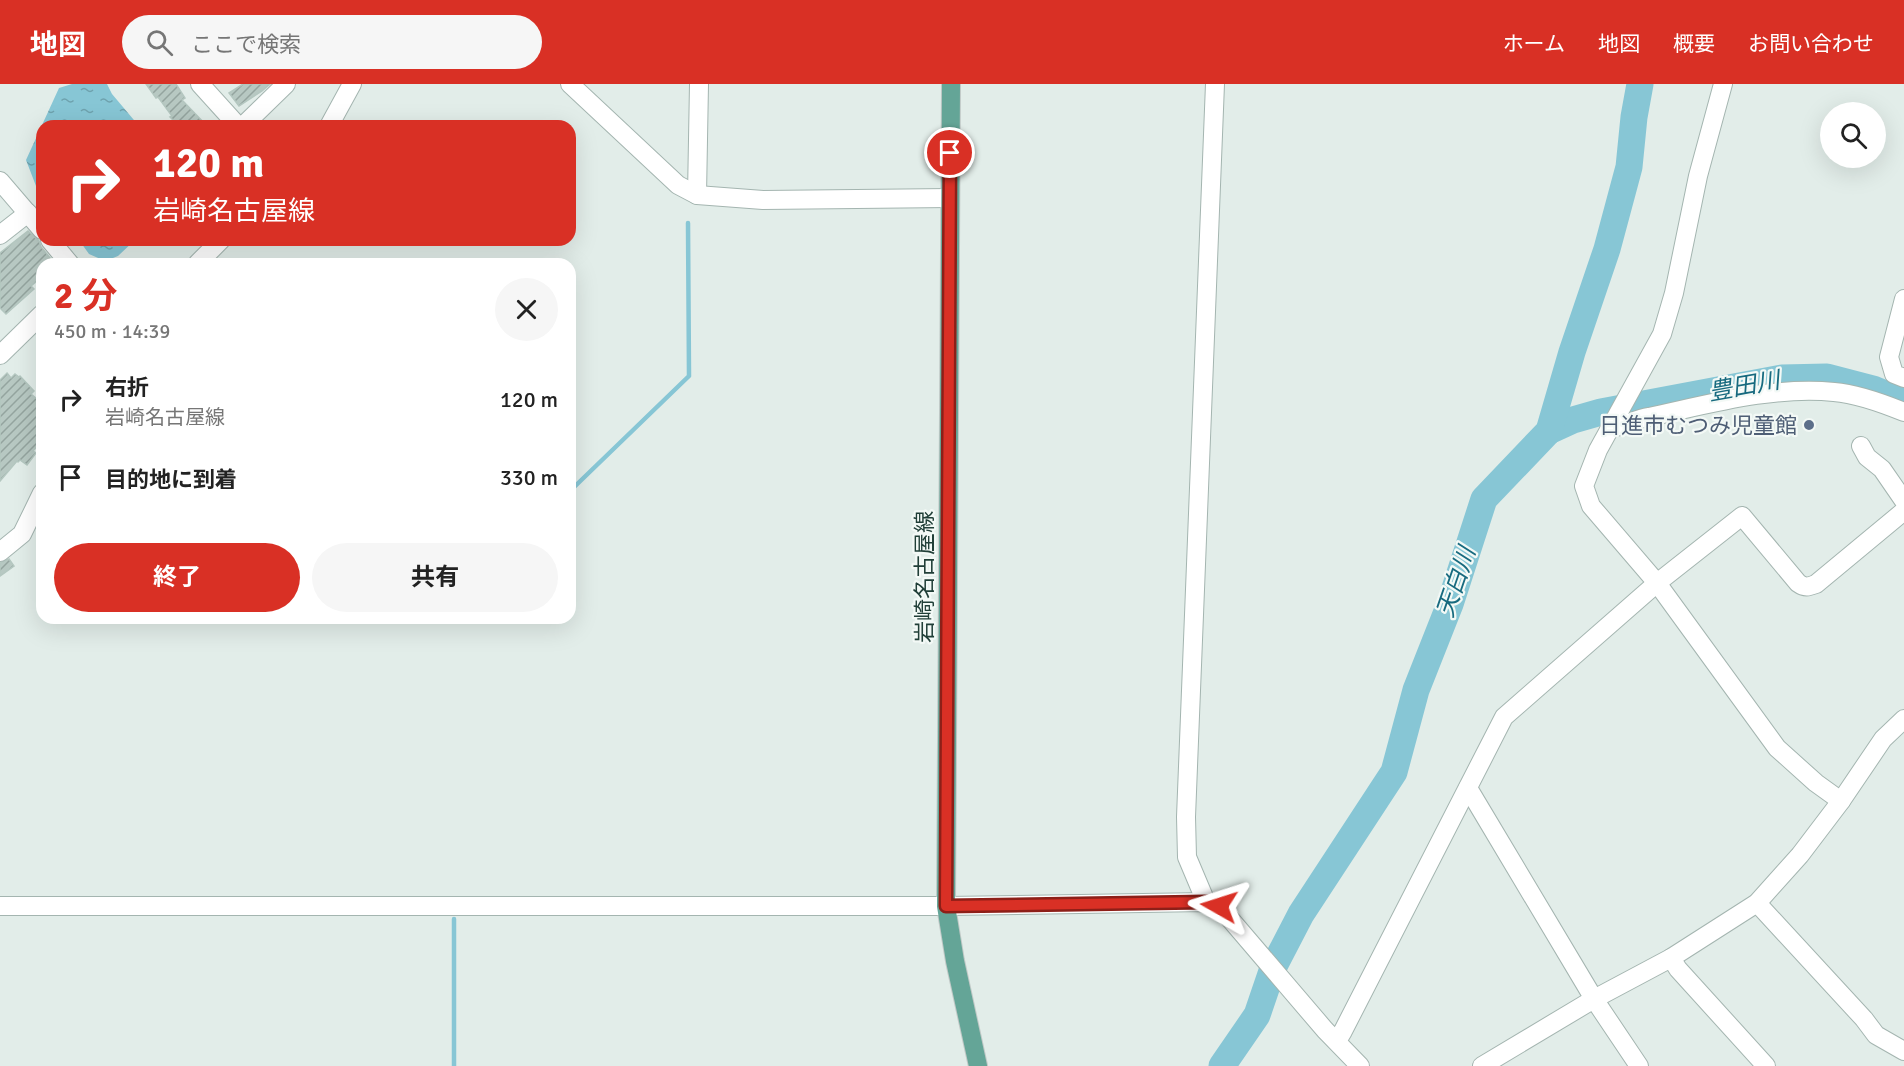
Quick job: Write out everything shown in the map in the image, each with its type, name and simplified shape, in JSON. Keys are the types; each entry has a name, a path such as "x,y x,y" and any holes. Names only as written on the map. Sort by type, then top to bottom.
{"main road":[{"name":"岩崎名古屋線","path":"951,84 946,906 957,973 978,1066"}],"street":[{"path":"200,84 233,120"},
{"path":"249,120 286,84"},
{"path":"332,120 352,84"},
{"path":"570,84 678,184 697,195 763,200 950,198"},
{"path":"697,195 699,84"},
{"path":"1206,902 1187,857 1186,817 1215,84"},
{"path":"1723,84 1698,176 1674,293 1662,334 1651,358 1598,450 1584,486 1591,506 1657,583 1777,748 1816,783 1841,801"},
{"path":"0,181 36,223"},
{"path":"0,235 28,213"},
{"path":"55,246 65,258"},
{"path":"203,258 214,246"},
{"path":"1904,299 1890,357 1894,374 1904,378"},
{"path":"0,356 36,320"},
{"path":"1611,425 1621,427 1644,418 1772,392 1803,390 1836,392 1863,397 1904,412"},
{"path":"1861,446 1867,457 1882,469 1904,501"},
{"path":"0,552 22,534 36,505"},
{"path":"1331,1035 1343,1031 1504,717 1657,583 1742,516 1798,583 1803,587 1808,587 1816,584 1904,511"},
{"path":"1482,1066 1594,999 1671,958 1757,903 1800,855 1841,801 1883,739 1904,719"},
{"path":"1468,788 1594,999 1639,1066"},
{"path":"0,906 946,906 1206,902 1219,906 1360,1066"},
{"path":"1757,903 1876,1035 1904,1051"},
{"path":"1671,958 1766,1066"}],"water":[{"path":"72,84 107,84 112,94 134,120 44,120 59,88"},
{"path":"36,138 36,186 26,160"},
{"path":"83,246 129,246 113,258 98,258 89,254"}],"building":[{"path":"146,84 176,84 185,98 182,100 201,120 173,120 158,97 156,98"},
{"path":"243,84 270,84 239,106 229,93"},
{"path":"28,231 36,238 36,246 41,246 50,258 36,258 36,282 31,286 34,289 6,314 0,308 0,253"},
{"path":"7,373 11,378 15,374 20,376 34,391 31,394 36,398 36,448 33,451 36,453 27,465 20,460 17,461 0,481 0,380"},
{"path":"9,559 14,566 0,576 0,563"}],"waterway":[{"name":"天白川","path":"1222,1066 1257,1015 1273,968 1301,914 1394,772 1416,690 1450,604 1484,499 1549,431 1572,352 1607,249 1629,167 1640,84"},
{"path":"576,485 689,376 688,223"},
{"name":"豊田川","path":"1549,431 1573,420 1601,412 1782,378 1827,377 1873,389 1904,402"},
{"path":"454,919 454,1066"}],"place":[{"name":"日進市むつみ児童館","path":"1809,425"}],"route":[{"path":"950,153 946,906 1206,902 1219,906"}]}
